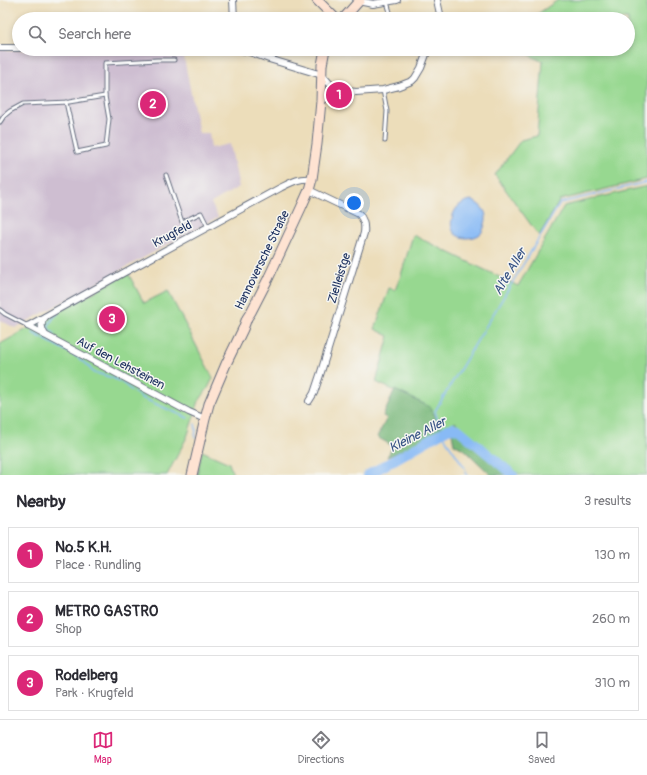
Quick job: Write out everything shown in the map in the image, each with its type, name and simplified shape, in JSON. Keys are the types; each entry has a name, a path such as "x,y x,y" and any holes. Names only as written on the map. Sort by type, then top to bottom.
{"street":[{"path":"234,0 234,12"},
{"path":"317,0 329,12"},
{"path":"349,12 359,1 373,4 397,0"},
{"path":"438,0 440,12"},
{"path":"0,48 12,48"},
{"path":"261,56 322,75 330,84 340,90 356,92 383,90 412,81 421,68 425,56"},
{"name":"Hannoversche Straße","path":"192,475 205,419 226,364 309,190 315,162 324,56"},
{"path":"321,101 340,90"},
{"name":"Krugfeld","path":"28,326 208,227 298,180 304,178 312,179"},
{"name":"Zielleistge","path":"309,190 359,214 364,220 365,226 320,378 309,401"},
{"path":"45,335 41,324 46,315"},
{"name":"Auf den Lehsteinen","path":"28,326 205,419"}],"lane":[{"path":"387,2 390,12"},
{"path":"66,102 77,152 106,146 109,119 105,96 105,63 174,60"},
{"path":"383,90 387,111 385,141"},
{"path":"0,122 10,111 23,104 66,102 105,96"},
{"path":"166,175 182,222 201,213 208,227"},
{"path":"0,310 28,326"}],"shaded area":[{"path":"0,50 12,50 12,56 184,56 199,133 209,133 211,148 230,144 239,187 211,203 218,217 15,328 0,320"}],"green space":[{"path":"558,0 647,0 647,179 560,200 539,236 495,175 521,140 537,136 543,61 531,56 635,56 635,12 540,12"},
{"path":"647,186 647,475 520,475 455,422 444,432 430,407 376,382 389,336 375,329 389,288 395,290 413,235 518,286 564,206"},
{"path":"128,273 144,303 168,291 213,378 199,401 187,437 167,475 0,475 0,344"},
{"path":"395,390 430,407 444,432 387,457 393,446 377,437 387,418 383,416"},
{"path":"451,428 508,475 491,475 465,450 454,444"},
{"path":"202,451 229,463 233,475 197,475"}],"water":[{"path":"471,200 480,205 484,210 486,220 480,234 474,237 463,238 455,234 453,230 453,215 462,203"}],"waterway":[{"name":"Alte Aller","path":"439,426 435,411 560,203 647,182"},
{"path":"55,334 49,329 48,326 58,314"},
{"path":"33,333 76,356 93,372 113,378 124,384 142,398 188,418"},
{"path":"195,424 195,438"},
{"name":"Kleine Aller","path":"368,475 448,429 453,428 458,429 513,475"},
{"path":"443,432 446,440 465,468 467,475"}],"place":[{"name":"No.5 K.H.","path":"339,95"},
{"name":"METRO GASTRO","path":"153,104"},
{"name":"Rodelberg","path":"112,319"}]}
